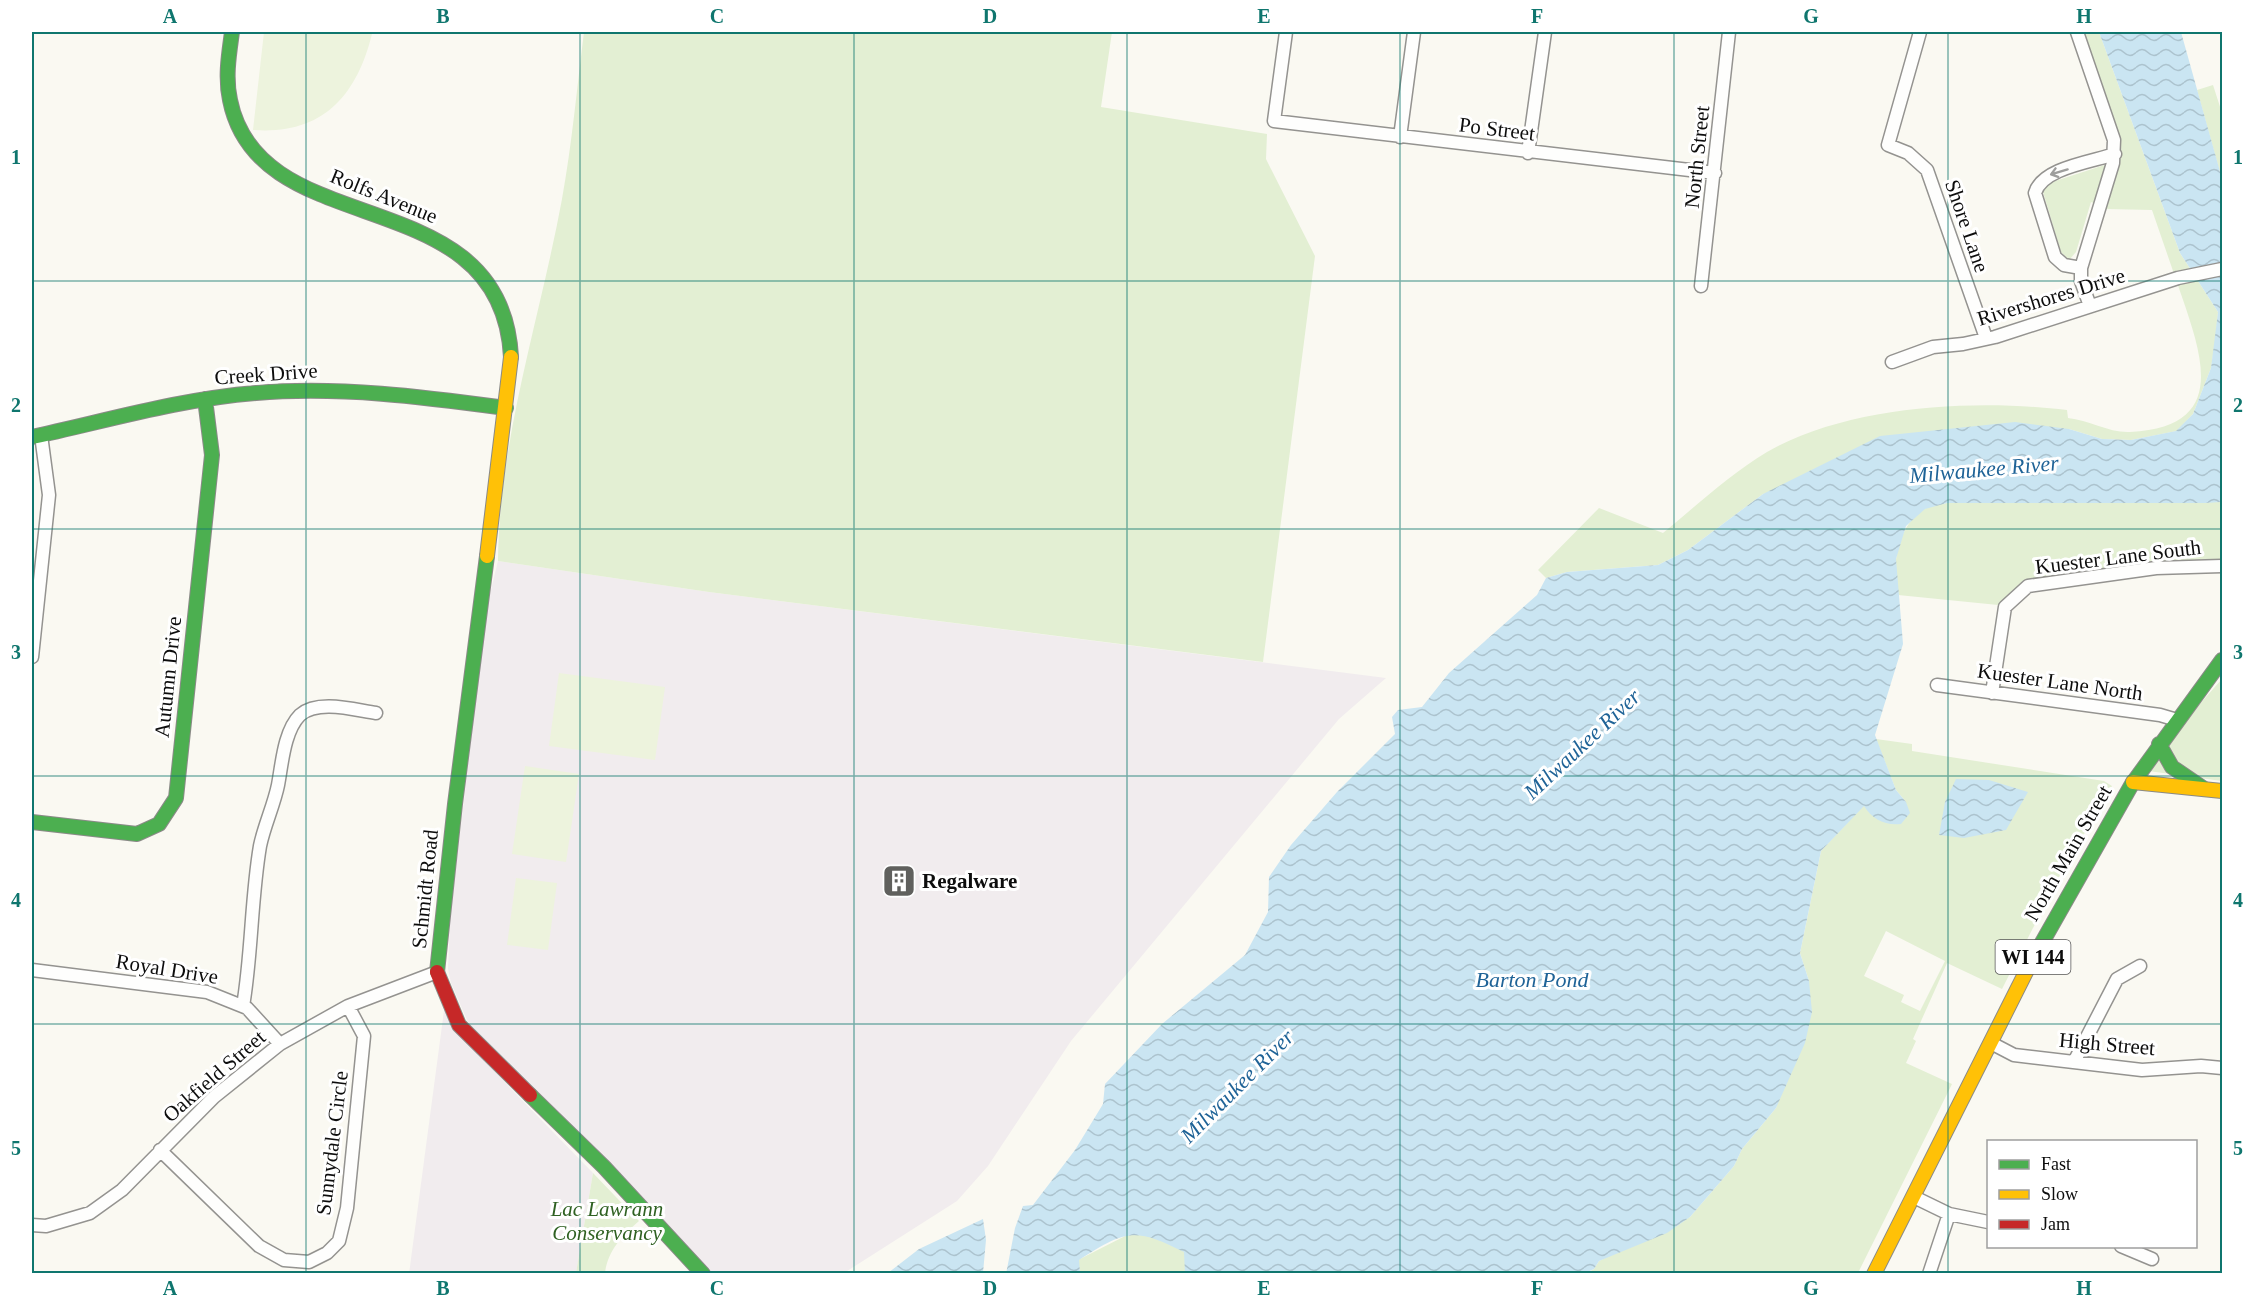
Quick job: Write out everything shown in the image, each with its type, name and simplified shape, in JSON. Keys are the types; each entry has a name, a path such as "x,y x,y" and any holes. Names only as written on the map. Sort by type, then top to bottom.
{"street":[{"name":"Rolfs Avenue","path":"232,32 227,76 231,107 241,131 256,153 276,172 302,186 433,237 470,260 494,287 507,314 513,346 506,408"},
{"name":"Po Street","path":"1286,32 1274,121 1528,153 1715,173"},
{"path":"1400,137 1414,32"},
{"path":"1528,153 1545,32"},
{"name":"North Street","path":"1701,286 1729,32"},
{"name":"Shore Lane","path":"1920,32 1888,145 1908,153 1927,170 1986,338"},
{"path":"2077,32 2115,140 2115,154 2081,268 2081,280 2090,306"},
{"path":"2081,268 2064,265 2055,257 2035,193 2038,183 2048,175 2115,154"},
{"name":"Rivershores Drive","path":"1892,362 1933,347 1986,338 2178,278 2223,269"},
{"name":"Creek Drive","path":"36,436 205,399 256,393 358,391 506,408"},
{"name":"Autumn Drive","path":"32,822 137,834 159,824 176,798 212,455 205,399"},
{"name":"Schmidt Road","path":"506,408 441,916 437,972 459,1025 604,1167 703,1274"},
{"path":"32,657 50,495 36,436"},
{"name":"Kuester Lane South","path":"1992,693 2005,607 2028,586 2156,568 2223,566"},
{"name":"North Main Street","path":"1874,1274 2040,942 2133,782 2223,660"},
{"name":"Kuester Lane North","path":"1937,685 2160,715 2177,720"},
{"path":"243,1006 251,962 260,845 273,809 292,728 300,715 312,709 333,707 376,714"},
{"path":"2159,744 2172,767 2204,788"},
{"path":"2133,782 2223,791"},
{"path":"2074,1062 2117,979 2140,966"},
{"name":"Royal Drive","path":"32,970 207,992 243,1006 280,1044"},
{"name":"Oakfield Street","path":"32,1225 46,1226 90,1213 122,1190 214,1097 280,1044 348,1006 437,972"},
{"name":"Sunnydale Circle","path":"160,1150 259,1246 284,1260 309,1262 327,1253 339,1241 346,1208 364,1036 348,1006"},
{"name":"High Street","path":"1991,1043 2013,1055 2142,1070 2201,1066 2223,1068"},
{"path":"1914,1197 1948,1214 1987,1222"},
{"path":"1929,1274 1948,1214"},
{"path":"2126,1248 2152,1259"}],"shaded area":[{"path":"498,561 709,592 1386,678 1339,719 1071,1041 988,1166 957,1201 844,1273 708,1273 477,1035 467,1020 451,983 448,969 450,920 486,610"},
{"path":"445,1003 466,1039 485,1062 593,1173 576,1273 409,1274"}],"green space":[{"path":"264,32 372,34 356,77 332,108 316,119 298,126 277,130 253,130"},
{"path":"584,32 1112,32 1101,107 1267,134 1266,159 1315,256 1263,662 709,592 498,561 505,469 522,379 562,199"},
{"path":"2083,32 2099,32 2180,253 2218,312 2211,368 2193,414 2177,431 2131,440 2102,439 2069,429 1763,494 1688,550 1658,565 1567,572 1546,578 1538,570 1599,508 1663,533 1727,480 1767,452 1800,436 1836,424 1914,409 1993,405 2067,410 2068,418 2122,432 2161,427 2182,418 2194,404 2200,387 2201,367 2190,321 2152,210 2106,209 2091,202 2076,252 2069,260 2061,252 2043,192 2046,184 2120,160 2120,141"},
{"path":"2213,85 2222,113 2222,180 2197,90"},
{"path":"2222,500 2222,561 2013,592 1998,605 1898,595 1895,572 1902,536 1915,516 1932,506 1947,503 2206,503"},
{"path":"559,673 665,687 655,760 549,746"},
{"path":"2222,679 2222,781 2141,770"},
{"path":"1876,739 1912,744 1912,751 2104,781 2112,786 2059,877 2002,989 1947,963 1913,1039 1916,1041 1906,1063 1952,1084 1858,1273 1585,1274 1594,1269 1599,1261 1690,1217 1734,1166 1742,1149 1776,1108 1809,981 1800,953 1821,851 1864,805 1906,802 1896,790","holes":["1886,931 1945,961 1920,1011 1901,1002 1904,995 1864,976"]},
{"path":"525,766 579,774 566,862 512,854"},
{"path":"516,878 557,883 548,950 507,945"},
{"name":"Lac Lawrann Conservancy","path":"593,1173 639,1221 617,1244 609,1257 605,1273 576,1273"},
{"path":"1131,1233 1155,1237 1185,1252 1185,1273 1080,1273 1078,1260"}],"water":[{"name":"Barton Pond","path":"2099,32 2181,32 2219,168 2222,180 2222,500 2206,503 1947,503 1925,509 1906,526 1896,559 1903,644 1875,735 1896,790 1906,802 1910,813 1901,824 1890,824 1875,818 1864,806 1821,851 1800,953 1809,981 1812,1012 1805,1043 1776,1108 1742,1149 1734,1166 1690,1217 1667,1233 1599,1261 1594,1269 1585,1273 1185,1273 1184,1252 1153,1238 1130,1235 1108,1243 1079,1260 1080,1273 1006,1274 1015,1228 1023,1206 1033,1205 1075,1150 1103,1104 1105,1084 1162,1024 1245,955 1268,912 1269,877 1291,845 1337,792 1395,734 1392,717 1398,710 1422,707 1449,673 1537,595 1546,578 1567,572 1658,565 1688,550 1763,494 1880,436 2015,422 2069,429 2102,439 2131,440 2176,431 2193,414 2211,368 2218,312 2180,253"},
{"path":"1956,779 1989,780 2028,792 2006,830 1964,838 1939,835 1945,802"},
{"path":"983,1219 986,1240 983,1273 888,1273 919,1249"}],"traffic: fast":[{"path":"232,32 228,66 230,100 250,146 285,176 329,198 426,235 467,261 498,300 511,357"},
{"path":"32,437 171,405 228,396 287,391 350,392 506,408"},
{"path":"32,822 137,834 159,824 176,798 212,455 205,399"},
{"path":"437,972 455,804 487,556"},
{"path":"2031,962 2132,784 2222,660"},
{"path":"2159,744 2172,767 2203,788"},
{"path":"530,1095 604,1167 703,1274"}],"traffic: slow":[{"path":"487,556 511,357"},
{"path":"2133,782 2222,791"},
{"path":"1874,1274 2031,962"}],"traffic: jam":[{"path":"437,972 459,1025 530,1095"}],"place":[{"name":"Regalware","path":"899,881"}],"water label":[{"name":"Milwaukee River","path":"1984,469"},
{"name":"Milwaukee River","path":"1582,744"},
{"name":"Milwaukee River","path":"1237,1086"}]}
